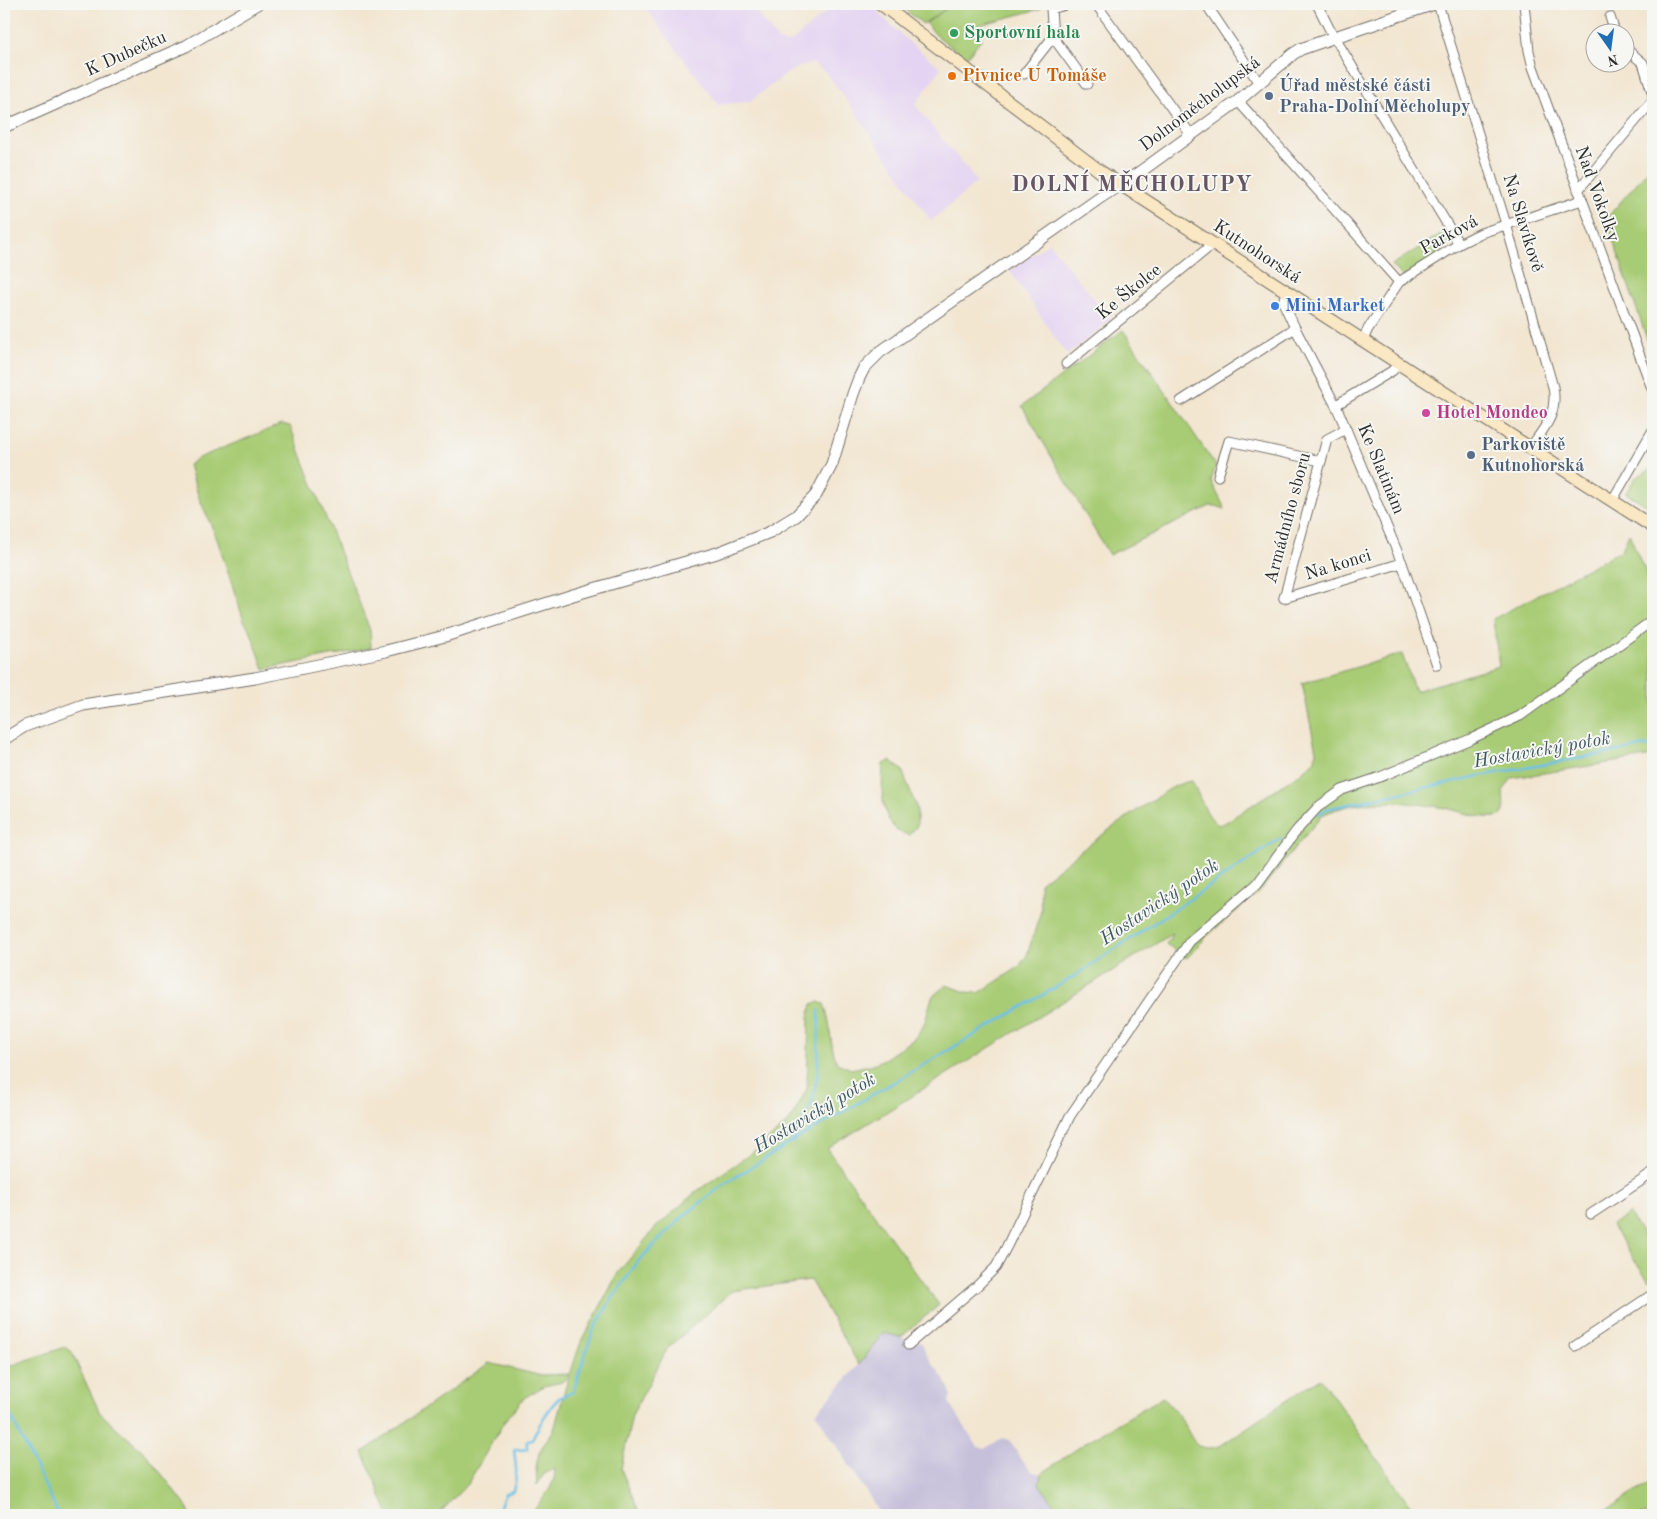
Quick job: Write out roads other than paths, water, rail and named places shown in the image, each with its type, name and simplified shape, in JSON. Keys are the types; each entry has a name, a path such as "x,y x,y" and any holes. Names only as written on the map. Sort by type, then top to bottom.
{"main road":[{"name":"Kutnohorská","path":"881,4 1080,156 1121,184 1653,527"}],"street":[{"name":"K Dubečku","path":"4,127 186,46 257,4"},
{"path":"1069,4 1051,9 1053,37 1087,84"},
{"path":"1096,4 1191,135"},
{"path":"1206,4 1259,83"},
{"path":"1317,4 1459,244"},
{"name":"Dolnoměcholupská","path":"4,739 25,726 84,705 255,678 386,651 445,636 573,595 717,553 770,532 796,516 816,495 832,464 852,394 864,368 880,352 1191,135 1238,101 1293,54 1301,49 1434,4"},
{"name":"Na Slavíkově","path":"1438,4 1546,358 1554,393 1553,412 1530,448"},
{"name":"Nad Vokolky","path":"1524,4 1531,62 1653,391"},
{"path":"1610,18 1612,22"},
{"path":"1024,74 1053,37"},
{"path":"1634,55 1643,63 1653,95"},
{"path":"1578,190 1653,100"},
{"path":"1238,101 1399,282"},
{"name":"Parková","path":"1362,340 1399,282 1459,244 1481,233 1582,200"},
{"name":"Ke Školce","path":"1066,364 1213,244"},
{"name":"Ke Slatinám","path":"1286,292 1284,302 1295,328 1336,404 1402,563 1436,665"},
{"path":"1182,401 1295,328"},
{"path":"1336,404 1392,371 1399,364"},
{"name":"Armádního sboru","path":"1284,598 1326,439 1346,429"},
{"path":"1612,501 1653,430"},
{"path":"1218,476 1229,440 1320,461"},
{"name":"Na konci","path":"1284,598 1402,563"},
{"path":"908,1345 978,1286 996,1267 1008,1246 1070,1116 1190,941 1257,884 1297,830 1318,807 1342,790 1380,777 1474,738 1520,716 1653,620"},
{"path":"1591,1214 1653,1173"},
{"path":"1575,1346 1653,1294"}],"waterway":[{"name":"Hostavický potok","path":"1319,814 1326,809 1480,776 1653,745"},
{"name":"Hostavický potok","path":"493,1515 500,1506 505,1494 513,1491 515,1486 516,1466 514,1451 516,1449 527,1449 527,1441 532,1440 554,1403 573,1392 593,1331 610,1302 640,1259 685,1215 726,1183 792,1142 1070,979 1282,838"},
{"path":"793,1141 812,1102 818,1073 819,1010"},
{"path":"11,1416 59,1515"},
{"name":"Hostavický potok","path":"477,1515 481,1513 483,1515"}],"place":[{"name":"Sportovní hala","path":"954,33"},
{"name":"Pivnice U Tomáše","path":"952,76"},
{"name":"Úřad městské části Praha-Dolní Měcholupy","path":"1269,96"},
{"name":"Mini Market","path":"1275,306"},
{"name":"Hotel Mondeo","path":"1426,413"},
{"name":"Parkoviště Kutnohorská","path":"1471,455"}],"district":[{"name":"DOLNÍ MĚCHOLUPY","path":"1132,185"}]}
